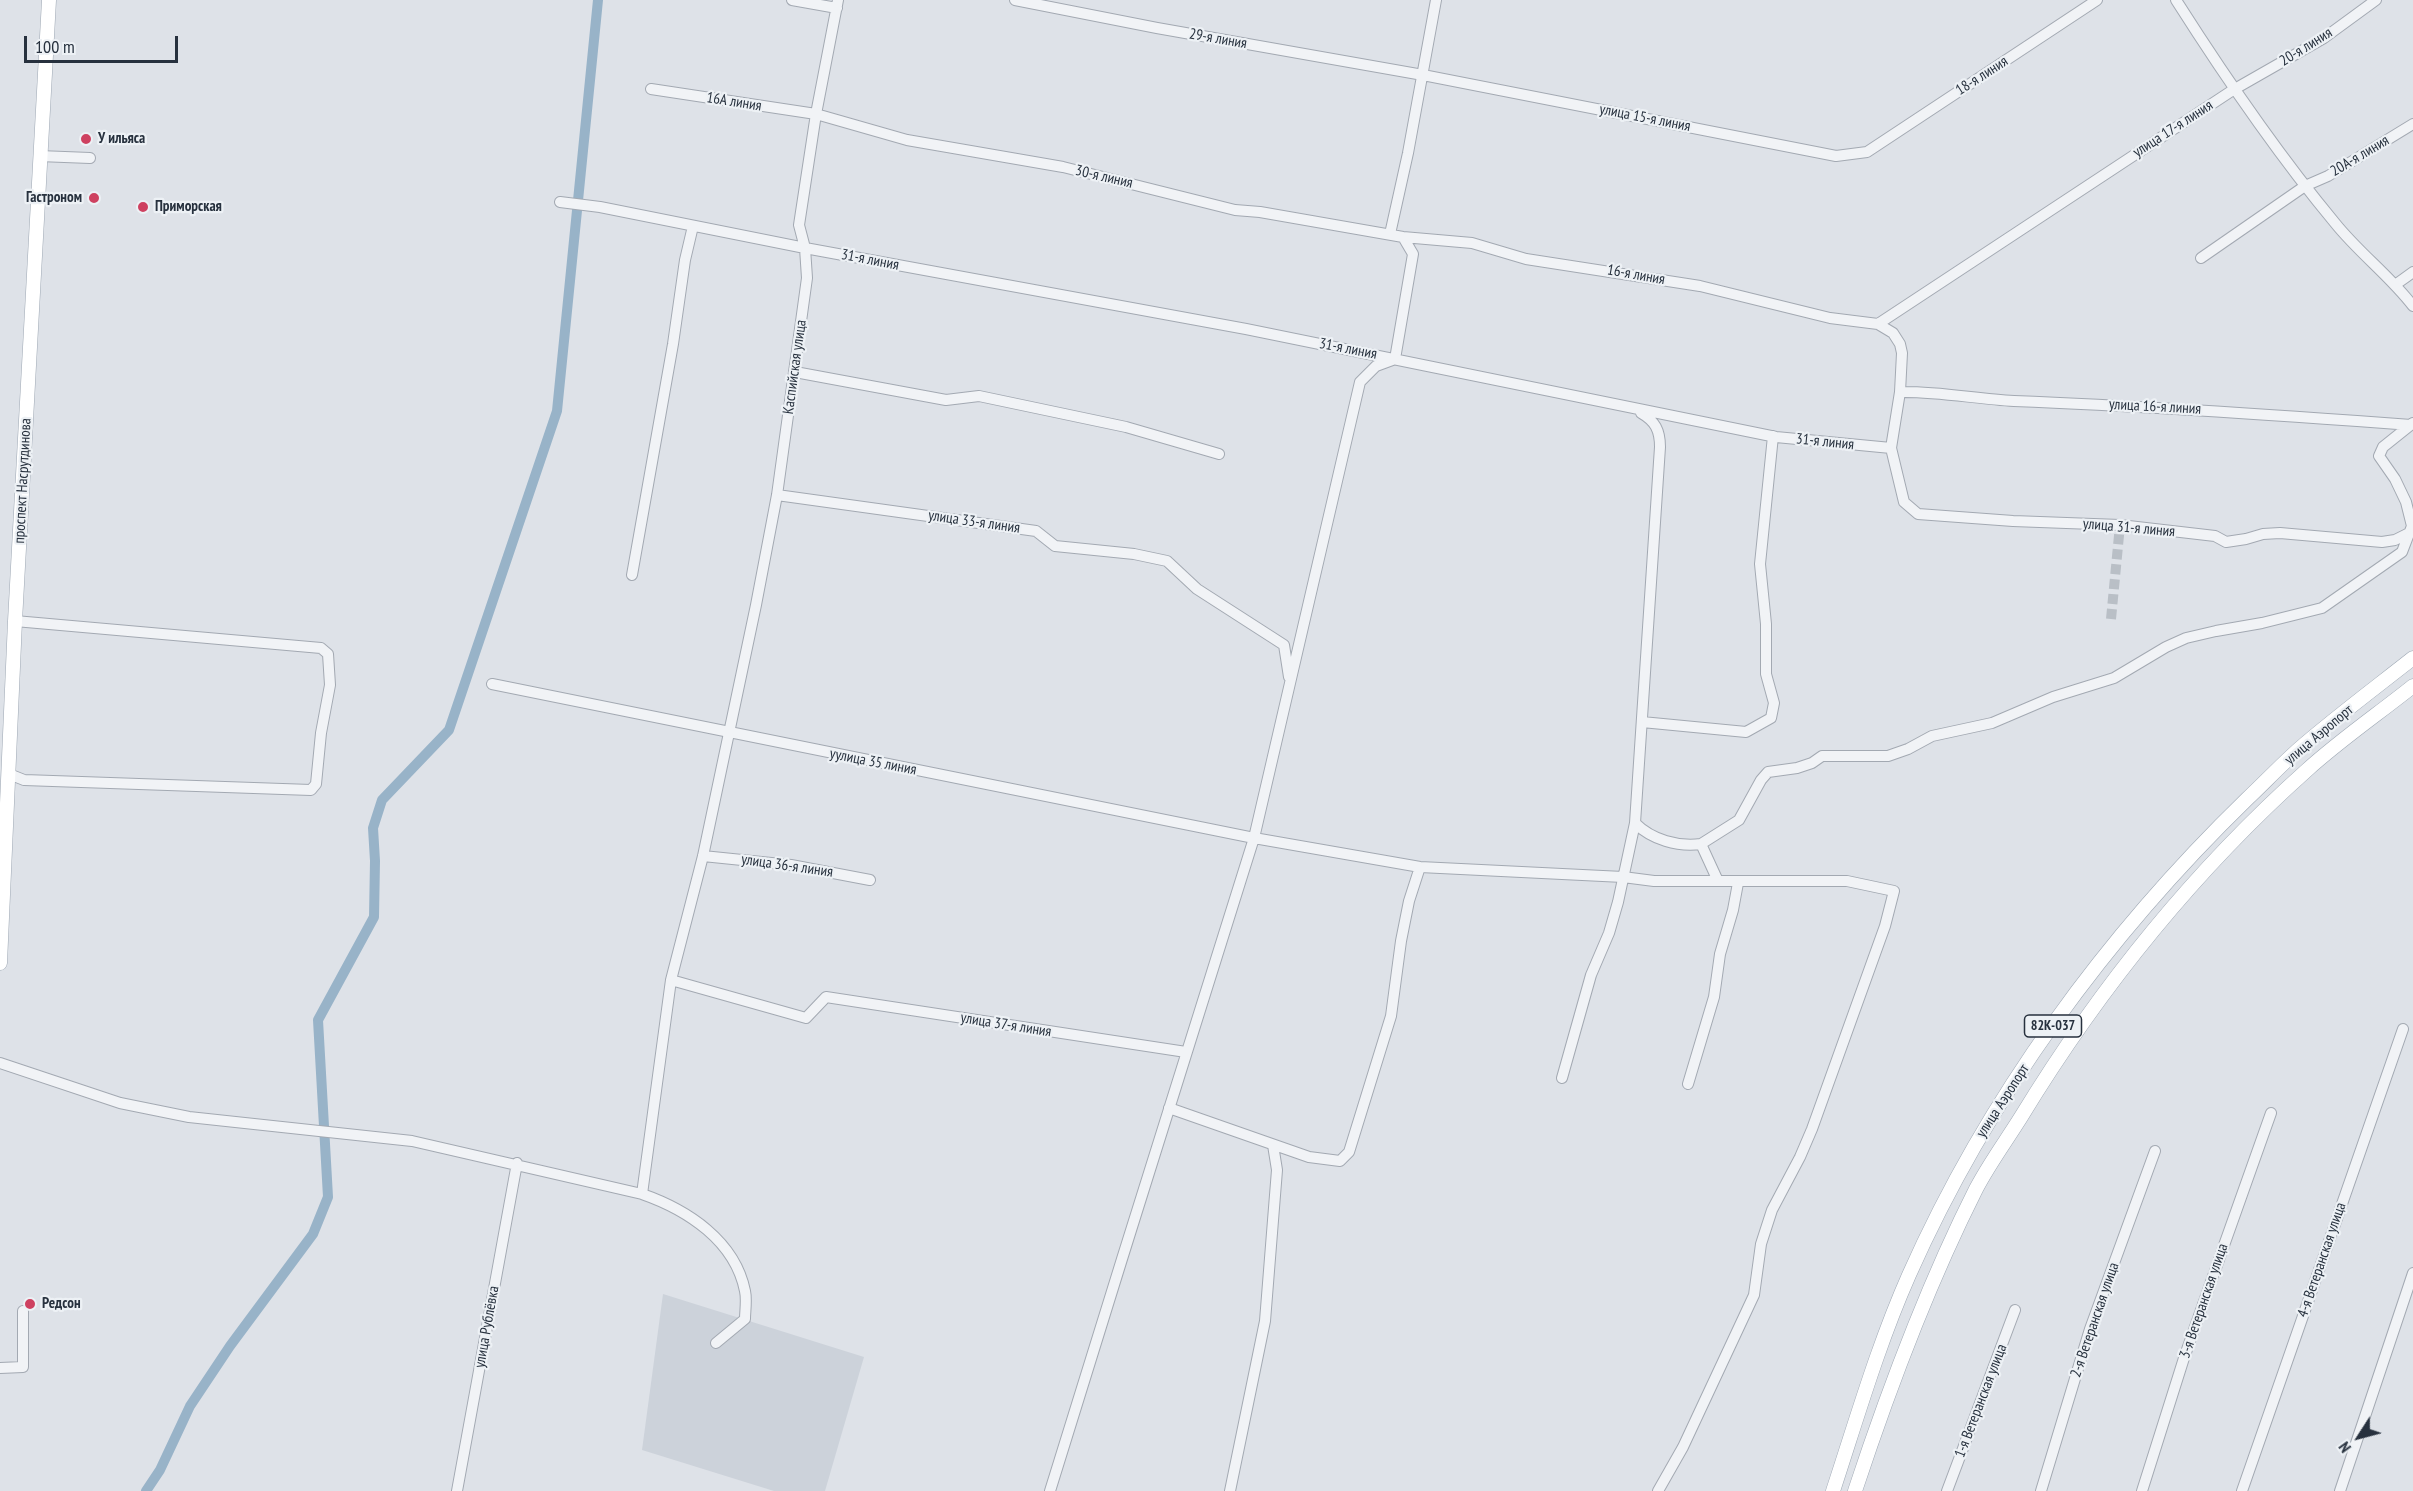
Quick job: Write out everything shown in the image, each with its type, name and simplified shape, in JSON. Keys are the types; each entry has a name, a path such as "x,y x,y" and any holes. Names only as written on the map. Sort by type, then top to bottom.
{"main road":[{"name":"проспект Насрутдинова","path":"0,963 15,621 49,0"},
{"name":"улица Аэропорт","path":"1833,1491 1880,1346 1909,1275 1971,1153 2008,1090 2099,962 2193,852 2299,749 2413,658"},
{"name":"улица Аэропорт","path":"1855,1491 1886,1400 1926,1296 1977,1188 2045,1078 2105,992 2163,919 2224,851 2307,770 2413,686"}],"street":[{"path":"792,0 838,4"},
{"name":"29-я линия","path":"1015,0 1157,28 1423,75"},
{"path":"1050,1491 1254,838 1291,687 1360,382 1376,366 1395,359 1413,254 1396,235 1408,153 1436,0"},
{"name":"18-я линия","path":"1867,152 2097,0"},
{"path":"2176,0 2233,90 2305,186 2365,258 2395,285 2413,306"},
{"name":"20-я линия","path":"2233,90 2324,38 2376,0"},
{"name":"Каспийская улица","path":"642,1194 671,980 703,856 777,495 807,278 805,248 799,225 816,114 838,4"},
{"name":"улица 15-я линия","path":"1423,75 1836,156 1867,152"},
{"name":"16А линия","path":"651,89 816,114"},
{"name":"улица 17-я линия","path":"1878,324 2233,90"},
{"name":"30-я линия","path":"816,114 907,140 1063,167 1235,210 1396,235"},
{"name":"20А-я линия","path":"2201,258 2305,186 2328,176 2413,124"},
{"path":"39,156 90,158"},
{"name":"31-я линия","path":"560,202 600,207 1395,359 1773,436 1891,448"},
{"path":"632,575 674,344 685,260 693,226"},
{"name":"16-я линия","path":"1396,235 1472,243 1526,258 1700,286 1830,318 1878,324"},
{"path":"2395,285 2413,272"},
{"path":"1878,324 1893,333 1900,344 1902,353 1900,392 1891,448"},
{"path":"795,372 946,400 979,396 1126,427 1219,454"},
{"name":"улица 16-я линия","path":"1900,392 1916,391 2003,400 2229,411 2412,424"},
{"path":"1562,1078 1591,975 1609,933 1635,823 1660,437 1651,419 1630,407"},
{"path":"1635,823 1654,836 1678,845 1701,844 1739,820 1761,780 1768,772 1797,768 1812,763 1822,756 1888,756 1908,749 1932,736 1992,723 2053,697 2114,678 2166,647 2186,638 2322,608 2402,552 2412,526 2406,502 2395,479 2379,456 2383,447 2412,424"},
{"path":"1642,722 1746,732 1771,718 1774,703 1766,674 1766,624 1760,564 1773,436"},
{"name":"улица 31-я линия","path":"1891,448 1904,502 1918,514 1927,516 2120,525 2215,536 2226,542 2246,540 2263,534 2382,542 2395,540 2409,533"},
{"name":"улица 33-я линия","path":"777,495 1036,531 1055,546 1134,554 1167,561 1197,589 1284,645 1291,687"},
{"path":"9,774 24,780 311,790 316,784 321,733 330,685 328,654 321,648 15,621"},
{"name":"уулица 35 линия","path":"492,684 1254,838 1420,867 1623,877 1653,881 1738,883 1847,881 1894,891 1885,926 1812,1130 1772,1210 1761,1244 1754,1295 1683,1447 1658,1491"},
{"path":"1701,844 1718,881"},
{"name":"улица 36-я линия","path":"703,856 791,865 870,880"},
{"path":"1169,1108 1309,1157 1340,1161 1349,1152 1391,1016 1401,940 1409,901 1420,867"},
{"path":"1688,1084 1714,997 1720,954 1738,883"},
{"name":"улица 37-я линия","path":"671,980 806,1018 826,997 1186,1052"},
{"name":"4-я Ветеранская улица","path":"2242,1491 2403,1029"},
{"path":"0,1063 120,1103 189,1117 411,1141 517,1163 642,1194 667,1203 700,1223 730,1253 746,1292 745,1319 716,1343"},
{"name":"3-я Ветеранская улица","path":"2142,1491 2184,1358 2271,1113"},
{"path":"1230,1491 1265,1321 1276,1170 1272,1144"},
{"name":"2-я Ветеранская улица","path":"2041,1491 2090,1329 2155,1151"},
{"name":"улица Рублёвка","path":"457,1491 517,1163"},
{"path":"2340,1491 2413,1273"},
{"path":"0,1368 23,1366 23,1311"},
{"name":"1-я Ветеранская улица","path":"1947,1491 2015,1311"}],"shaded area":[{"path":"663,1294 864,1357 825,1491 774,1491 642,1450"}],"waterway":[{"path":"146,1491 160,1470 190,1406 230,1346 313,1234 328,1197 318,1020 374,917 373,828 382,800 449,730 557,411 598,0"}],"tunnel":[{"path":"2111,619 2120,525"}],"place":[{"name":"У ильяса","path":"86,139"},
{"name":"Гастроном","path":"94,198"},
{"name":"Приморская","path":"143,207"},
{"name":"Редсон","path":"30,1304"}]}
